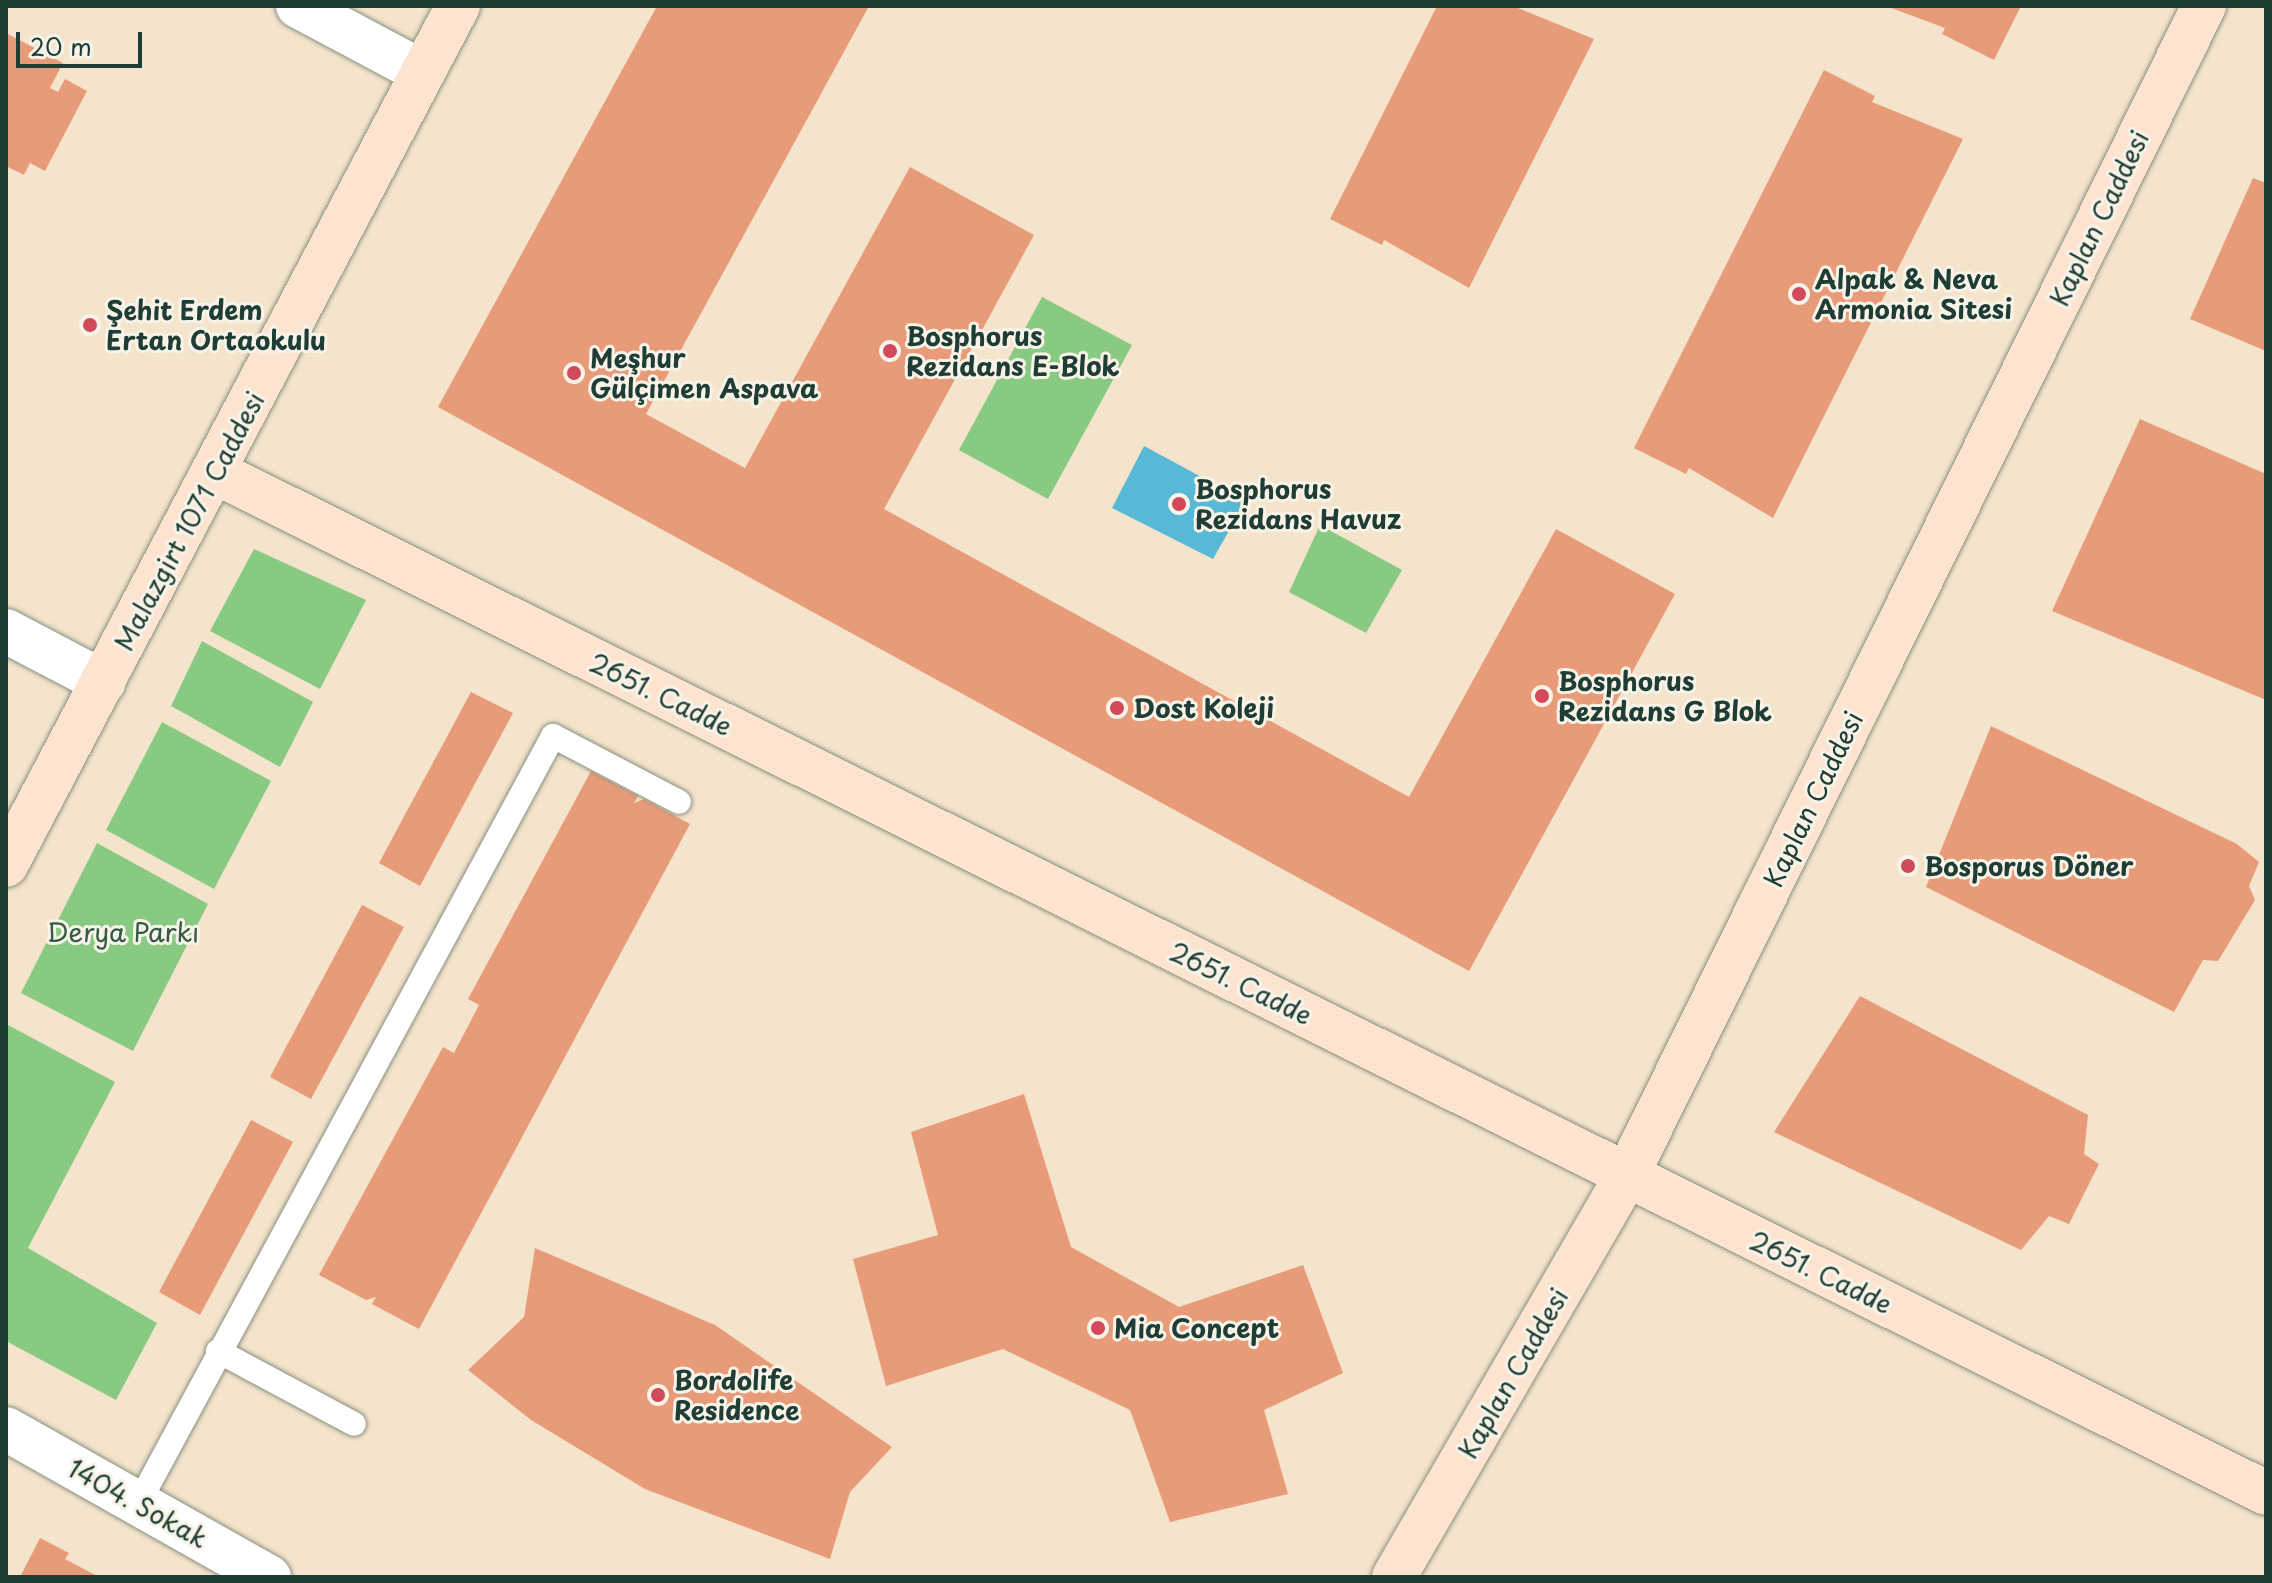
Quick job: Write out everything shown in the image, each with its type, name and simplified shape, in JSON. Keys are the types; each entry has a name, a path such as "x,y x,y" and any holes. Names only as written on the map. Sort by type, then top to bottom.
{"street":[{"path":"298,6 422,72"},
{"name":"Malazgirt 1071 Caddesi","path":"6,865 458,6"},
{"name":"Kaplan Caddesi","path":"1394,1577 1627,1175 2204,6"},
{"name":"2651. Cadde","path":"215,472 2266,1493"},
{"path":"6,631 103,682"},
{"name":"1404. Sokak","path":"6,1429 269,1577"}],"lane":[{"path":"138,1504 553,736 679,802"},
{"path":"218,1351 354,1424"}],"green space":[{"path":"1042,297 1132,345 1048,499 959,450"},
{"path":"1320,525 1402,570 1366,633 1289,592"},
{"path":"254,549 366,600 320,689 210,631"},
{"path":"202,641 313,702 280,767 171,706"},
{"name":"Derya Parkı","path":"162,722 271,781 214,889 106,830"},
{"name":"Derya Parkı","path":"97,843 208,904 133,1051 21,993"},
{"path":"6,1024 115,1082 28,1248 157,1323 116,1400 6,1341"}],"water":[{"name":"Bosphorus Rezidans Havuz","path":"1144,446 1246,501 1213,559 1112,508"}],"building":[{"path":"657,6 869,6 646,414 745,468 910,167 1034,235 884,509 1409,797 1556,529 1675,594 1469,971 438,407"},
{"path":"1437,6 1513,6 1594,39 1469,288 1384,240 1382,245 1330,219"},
{"path":"1886,6 2021,6 1994,60 1942,34 1945,28"},
{"path":"6,33 63,63 50,88 58,92 65,79 87,91 45,171 30,163 24,175 6,166"},
{"name":"Alpak & Neva Armonia Sitesi","path":"1824,70 1875,96 1872,102 1963,139 1773,518 1689,468 1686,474 1634,448"},
{"path":"2253,178 2266,183 2266,351 2190,319"},
{"path":"2140,419 2266,474 2266,700 2052,611"},
{"path":"471,692 513,713 420,886 379,863"},
{"path":"1991,726 2237,844 2259,862 2249,886 2255,900 2218,961 2203,960 2174,1012 1926,887"},
{"path":"591,771 638,796 634,803 644,799 690,824 419,1329 372,1304 376,1297 366,1300 319,1275 443,1047 454,1053 479,1005 468,999"},
{"path":"362,905 404,927 311,1099 270,1077"},
{"path":"1860,996 2088,1115 2084,1154 2099,1164 2069,1224 2049,1216 2021,1250 1774,1132"},
{"name":"Mia Concept","path":"1024,1094 1071,1247 1179,1307 1303,1265 1343,1373 1264,1410 1288,1494 1170,1522 1130,1410 1003,1349 886,1386 853,1259 938,1235 911,1132"},
{"path":"251,1120 293,1142 200,1315 159,1292"},
{"name":"Bordolife Residence","path":"535,1248 715,1325 892,1447 850,1492 830,1559 645,1489 531,1420 468,1370 524,1317"},
{"path":"40,1538 69,1553 65,1559 99,1577 20,1577"}],"place":[{"name":"Alpak & Neva Armonia Sitesi","path":"1799,294"},
{"name":"Şehit Erdem Ertan Ortaokulu","path":"90,325"},
{"name":"Bosphorus Rezidans E-Blok","path":"890,351"},
{"name":"Meşhur Gülçimen Aspava","path":"574,373"},
{"name":"Bosphorus Rezidans Havuz","path":"1179,504"},
{"name":"Bosphorus Rezidans G Blok","path":"1542,696"},
{"name":"Dost Koleji","path":"1117,708"},
{"name":"Bosporus Döner","path":"1908,866"},
{"name":"Mia Concept","path":"1098,1328"},
{"name":"Bordolife Residence","path":"658,1395"}]}
